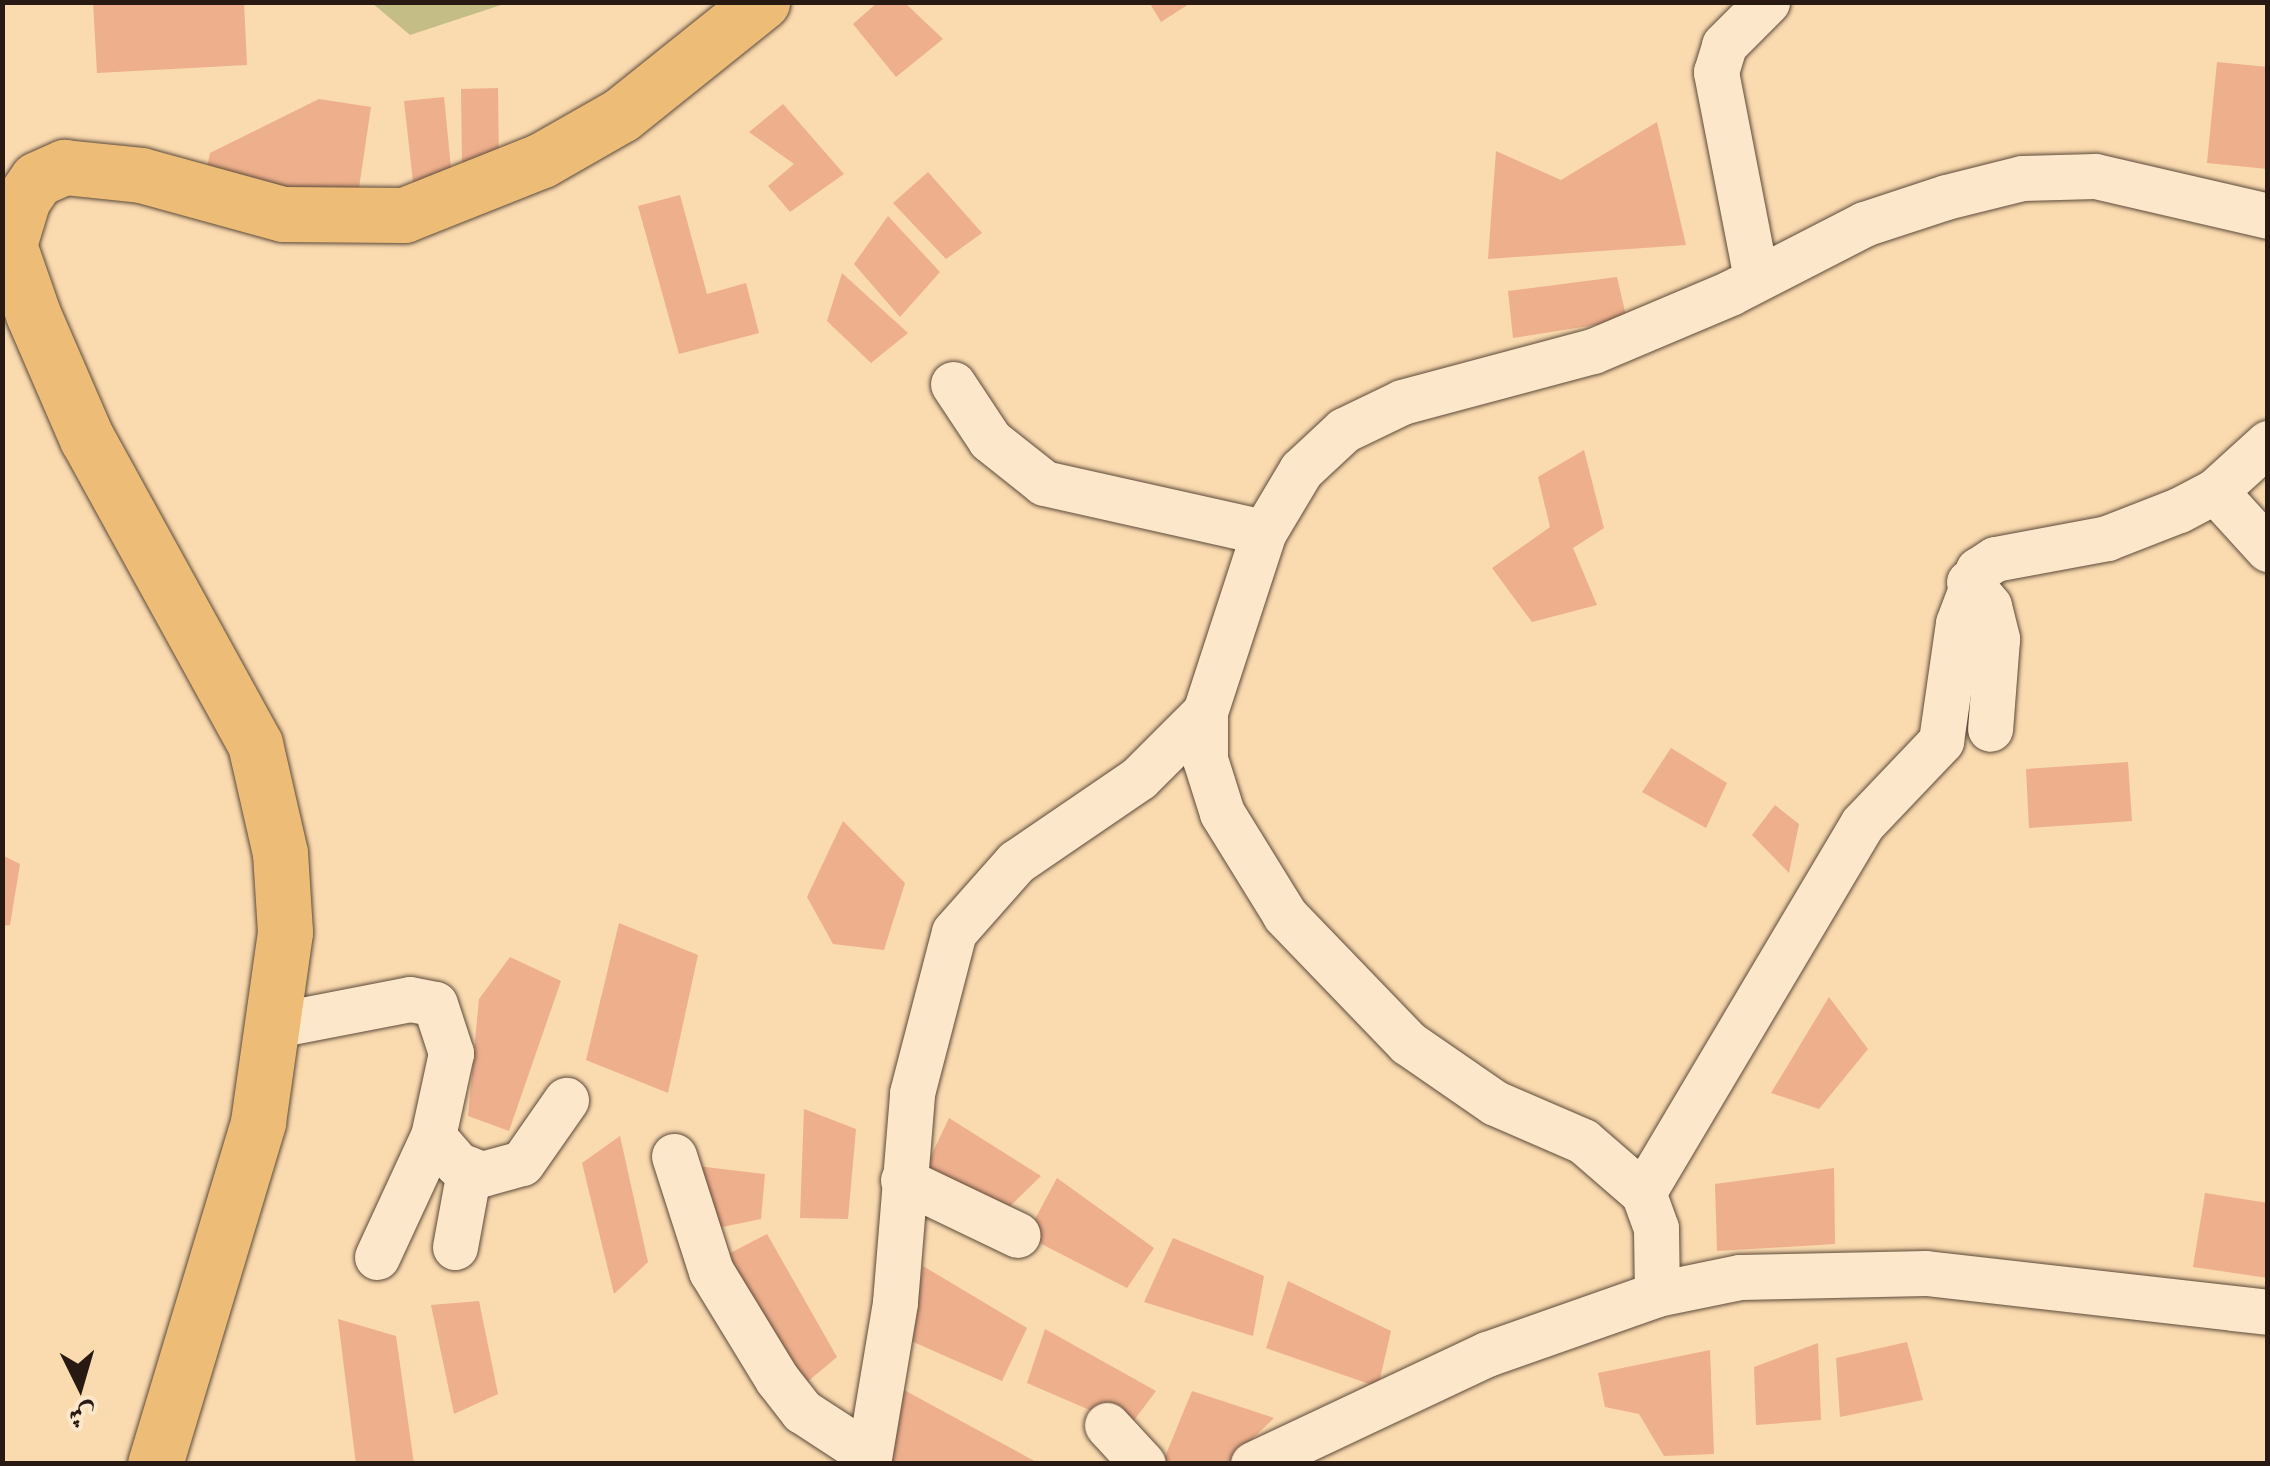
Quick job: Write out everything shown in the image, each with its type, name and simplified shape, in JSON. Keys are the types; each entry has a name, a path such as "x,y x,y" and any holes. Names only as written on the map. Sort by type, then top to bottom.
{"main road":[{"path":"155,1464 258,1122 276,1026 286,932 272,796 228,687 86,439 33,314 9,246 23,199 37,179 64,167 141,175 284,214 404,215 542,160 621,114 762,2"}],"street":[{"path":"1756,278 1716,72 1724,45 1767,2"},
{"path":"1657,1294 1656,1228 1643,1193 1583,1141 1444,1072 1316,953 1251,869 1222,814 1205,759 1205,712 1264,532 1302,470 1344,430 1402,402 1593,350 1756,278 1864,224 2022,178 2094,176 2268,216"},
{"path":"952,384 990,440 1044,483 1264,532"},
{"path":"1643,1193 1862,824 1941,741 1969,582 1995,559 2107,538 2247,474 2268,549"},
{"path":"1969,582 1989,606 1998,639 1990,729"},
{"path":"674,1156 710,1271 777,1379 802,1410 868,1458 895,1302 903,1180 928,1010 954,932 1016,862 1139,778 1205,712"},
{"path":"276,1026 410,999 435,1004 451,1053 433,1136 377,1257"},
{"path":"433,1136 469,1171 496,1174 522,1163 566,1100"},
{"path":"455,1247 469,1171"},
{"path":"903,1180 1018,1234"},
{"path":"1253,1464 1486,1354 1657,1294 1740,1276 1869,1271 2064,1284 2268,1312"},
{"path":"1106,1425 1143,1464"}],"shaded area":[{"path":"372,3 507,3 410,35"}],"building":[{"path":"93,2 244,2 247,65 97,73"},
{"path":"878,2 904,2 943,39 896,77 853,24"},
{"path":"1149,2 1192,2 1161,22"},
{"path":"2217,62 2268,67 2268,169 2207,163"},
{"path":"498,88 499,167 462,167 461,89"},
{"path":"444,97 452,178 413,182 404,101"},
{"path":"319,99 371,107 357,201 205,178 210,153"},
{"path":"783,104 844,174 790,212 768,186 794,164 749,132"},
{"path":"1657,122 1686,245 1488,259 1496,151 1561,180"},
{"path":"928,172 982,233 946,259 893,203"},
{"path":"680,195 707,294 746,283 759,333 679,354 638,206"},
{"path":"888,216 940,272 900,317 854,264"},
{"path":"842,273 908,333 871,363 827,321"},
{"path":"1617,277 1627,320 1513,338 1508,291"},
{"path":"1584,450 1604,528 1573,548 1597,605 1532,622 1492,568 1550,527 1538,477"},
{"path":"1671,748 1727,783 1706,828 1642,792"},
{"path":"2128,762 2132,821 2029,828 2026,769"},
{"path":"1775,805 1799,824 1789,873 1752,835"},
{"path":"843,821 905,883 884,950 833,944 807,897"},
{"path":"2,855 20,864 10,925 2,926"},
{"path":"619,923 698,955 668,1093 586,1060"},
{"path":"510,957 561,981 509,1131 468,1116 479,999"},
{"path":"1829,997 1868,1049 1819,1109 1771,1093"},
{"path":"804,1109 856,1129 848,1219 800,1218"},
{"path":"949,1118 1041,1176 1003,1213 921,1177"},
{"path":"620,1136 648,1262 614,1294 582,1163"},
{"path":"689,1165 765,1174 761,1219 698,1232"},
{"path":"1834,1168 1835,1244 1717,1251 1715,1184"},
{"path":"1057,1178 1154,1248 1127,1288 1026,1236"},
{"path":"2205,1193 2268,1203 2268,1278 2193,1267"},
{"path":"767,1234 837,1357 795,1392 713,1262"},
{"path":"1173,1238 1264,1276 1253,1336 1144,1302"},
{"path":"923,1266 1027,1328 1002,1381 911,1341"},
{"path":"1288,1281 1391,1331 1378,1387 1266,1348"},
{"path":"479,1301 498,1394 454,1414 431,1305"},
{"path":"338,1319 396,1336 414,1464 356,1464"},
{"path":"1045,1329 1156,1391 1129,1427 1027,1383"},
{"path":"1907,1342 1923,1400 1840,1417 1836,1358"},
{"path":"1818,1343 1821,1420 1756,1425 1754,1367"},
{"path":"1710,1350 1714,1454 1664,1456 1639,1414 1605,1407 1598,1373"},
{"path":"904,1390 1040,1464 884,1464"},
{"path":"1192,1391 1274,1418 1226,1464 1162,1464"}]}
